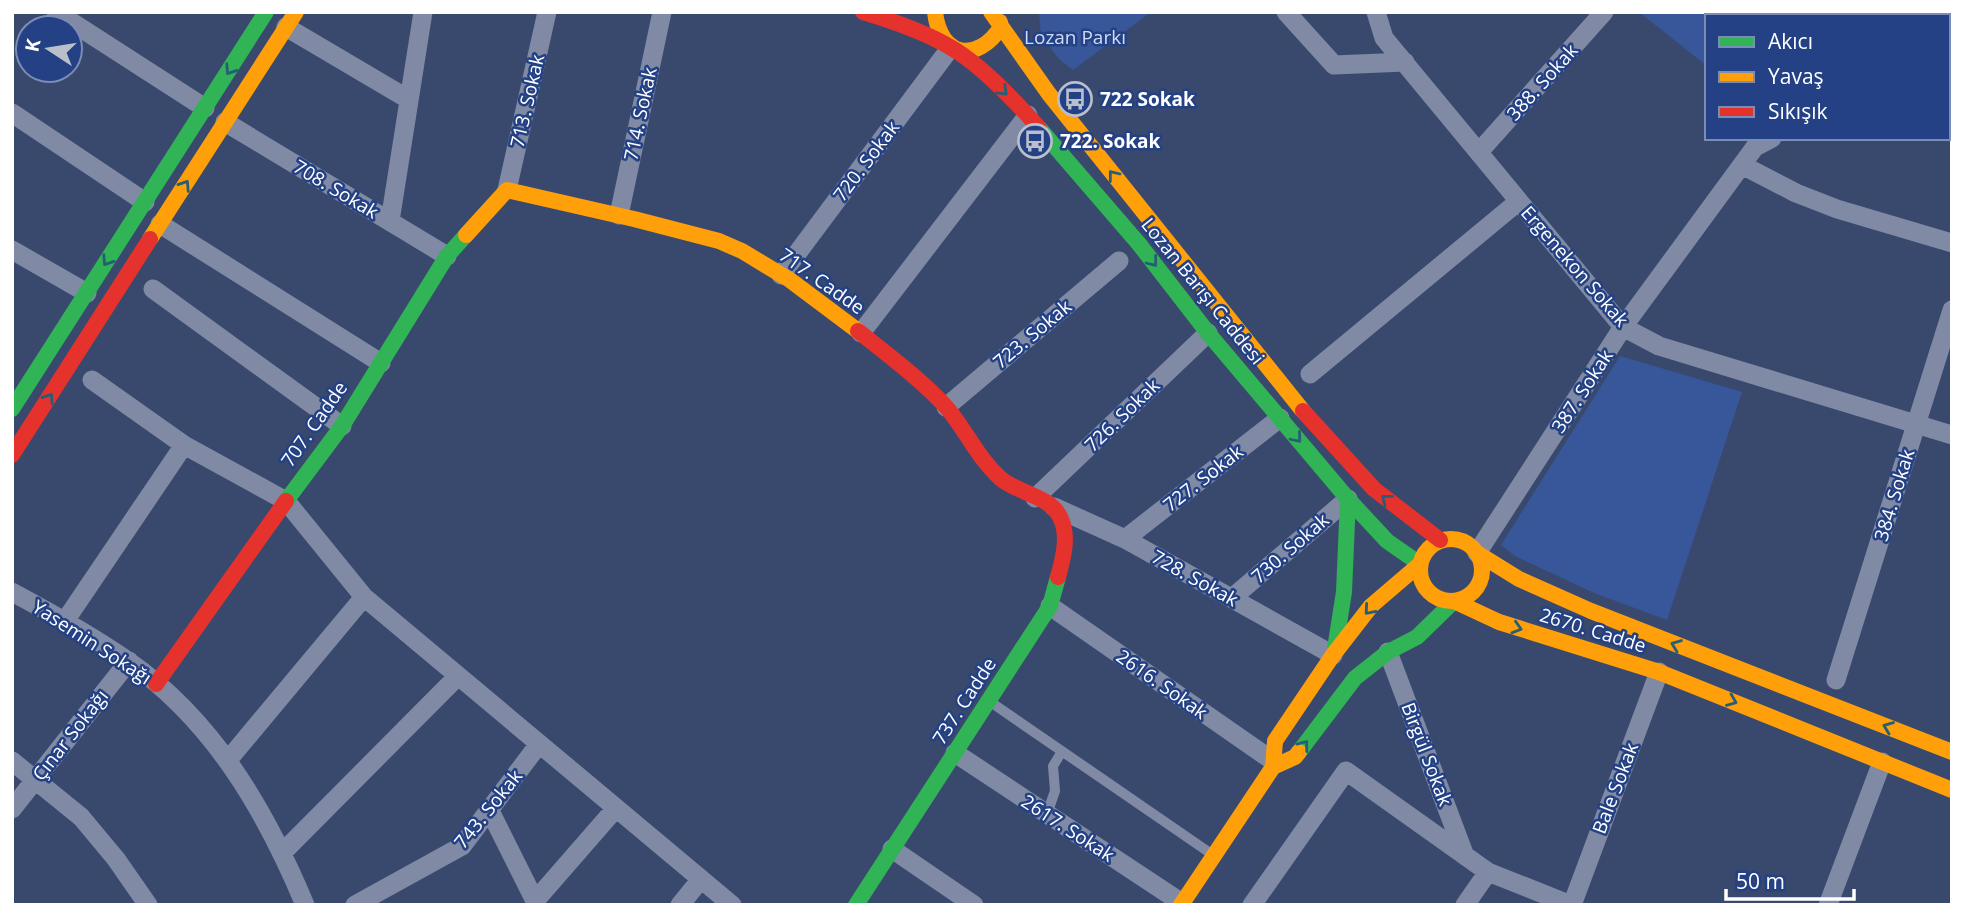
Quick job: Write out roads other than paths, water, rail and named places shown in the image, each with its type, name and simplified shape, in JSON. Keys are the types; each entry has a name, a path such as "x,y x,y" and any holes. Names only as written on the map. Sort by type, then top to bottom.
{"main road":[{"path":"12,409 266,12"},
{"name":"Lozan Barışı Caddesi","path":"863,12 897,22 951,47 971,52 981,50 997,37 1001,27 1000,15"},
{"name":"Lozan Barışı Caddesi","path":"935,12 937,32 1028,115 1139,244 1208,333 1348,499 1387,541 1420,564"},
{"name":"Lozan Barışı Caddesi","path":"1000,15 1049,94 1286,392 1374,489 1440,540"},
{"path":"12,455 291,20"},
{"name":"717. Cadde","path":"507,190 619,215 721,242 781,275 861,333 946,407 983,460 1000,479 1013,489 1054,507"},
{"name":"707. Cadde","path":"156,684 286,500 342,426 447,256 507,190"},
{"path":"1334,655 1343,611 1347,570 1348,499"},
{"name":"737. Cadde","path":"856,905 1051,606 1066,534 1061,517 1054,507"},
{"path":"1273,764 1294,757 1355,678 1388,652 1417,637 1454,601 1473,593 1482,565 1477,553 1466,542 1457,539 1440,540 1423,554 1420,564 1422,583 1427,592 1445,601 1454,601"},
{"name":"2670. Cadde","path":"1477,553 1519,579 1591,611 1952,752"},
{"path":"1181,904 1273,764 1275,741 1334,655 1371,606 1420,564"},
{"name":"2670. Cadde","path":"1454,601 1499,622 1659,672 1952,790"}],"street":[{"path":"56,12 205,108"},
{"path":"390,221 424,12"},
{"name":"713. Sokak","path":"507,190 547,12"},
{"name":"714. Sokak","path":"619,215 662,12"},
{"path":"1286,12 1334,65 1405,62"},
{"name":"Ergenekon Sokak","path":"1376,12 1384,38 1623,327 1659,346 1952,435"},
{"name":"388. Sokak","path":"1479,152 1604,12"},
{"path":"291,20 408,99"},
{"name":"720. Sokak","path":"781,275 951,47"},
{"path":"12,113 145,201"},
{"path":"861,333 1028,115"},
{"name":"708. Sokak","path":"225,122 447,256"},
{"name":"387. Sokak","path":"1477,553 1623,327 1755,147 1768,140"},
{"path":"1742,165 1797,193 1837,209 1952,243"},
{"path":"1310,374 1519,201"},
{"path":"160,224 381,363"},
{"path":"12,250 87,293"},
{"name":"723. Sokak","path":"946,407 1119,261"},
{"path":"153,289 342,426"},
{"name":"384. Sokak","path":"1836,680 1952,310"},
{"name":"726. Sokak","path":"1035,498 1208,333"},
{"path":"92,380 184,445 286,500 364,597 732,905"},
{"name":"727. Sokak","path":"1125,538 1280,418"},
{"path":"65,621 184,445"},
{"name":"730. Sokak","path":"1232,598 1348,499"},
{"name":"728. Sokak","path":"1054,507 1125,538 1334,655"},
{"name":"Yasemin Sokağı","path":"12,592 129,661 193,719 228,760 258,805 283,852 305,905"},
{"path":"228,760 364,597"},
{"name":"2616. Sokak","path":"1051,606 1273,764"},
{"name":"Birgül Sokak","path":"1388,652 1465,856"},
{"name":"Çınar Sokağı","path":"12,809 129,661"},
{"name":"Bale Sokak","path":"1572,905 1659,672"},
{"path":"283,852 458,676"},
{"name":"743. Sokak","path":"355,905 454,852 472,835 540,744"},
{"name":"2617. Sokak","path":"955,753 1181,904"},
{"path":"12,761 80,817 116,859 148,905"},
{"path":"1828,905 1882,762"},
{"name":"Birgül Sokak","path":"1252,905 1346,771 1488,872 1572,905"},
{"path":"490,811 536,903 616,808"},
{"path":"892,849 974,905"},
{"path":"1465,905 1488,872"},
{"path":"680,905 701,879"}],"lane":[{"path":"989,701 1213,856"},
{"path":"1047,814 1055,791 1052,766 1061,753"}],"place":[{"name":"722 Sokak","path":"1075,99"},
{"name":"722. Sokak","path":"1035,141"}],"park label":[{"name":"Lozan Parkı","path":"1075,37"}]}
